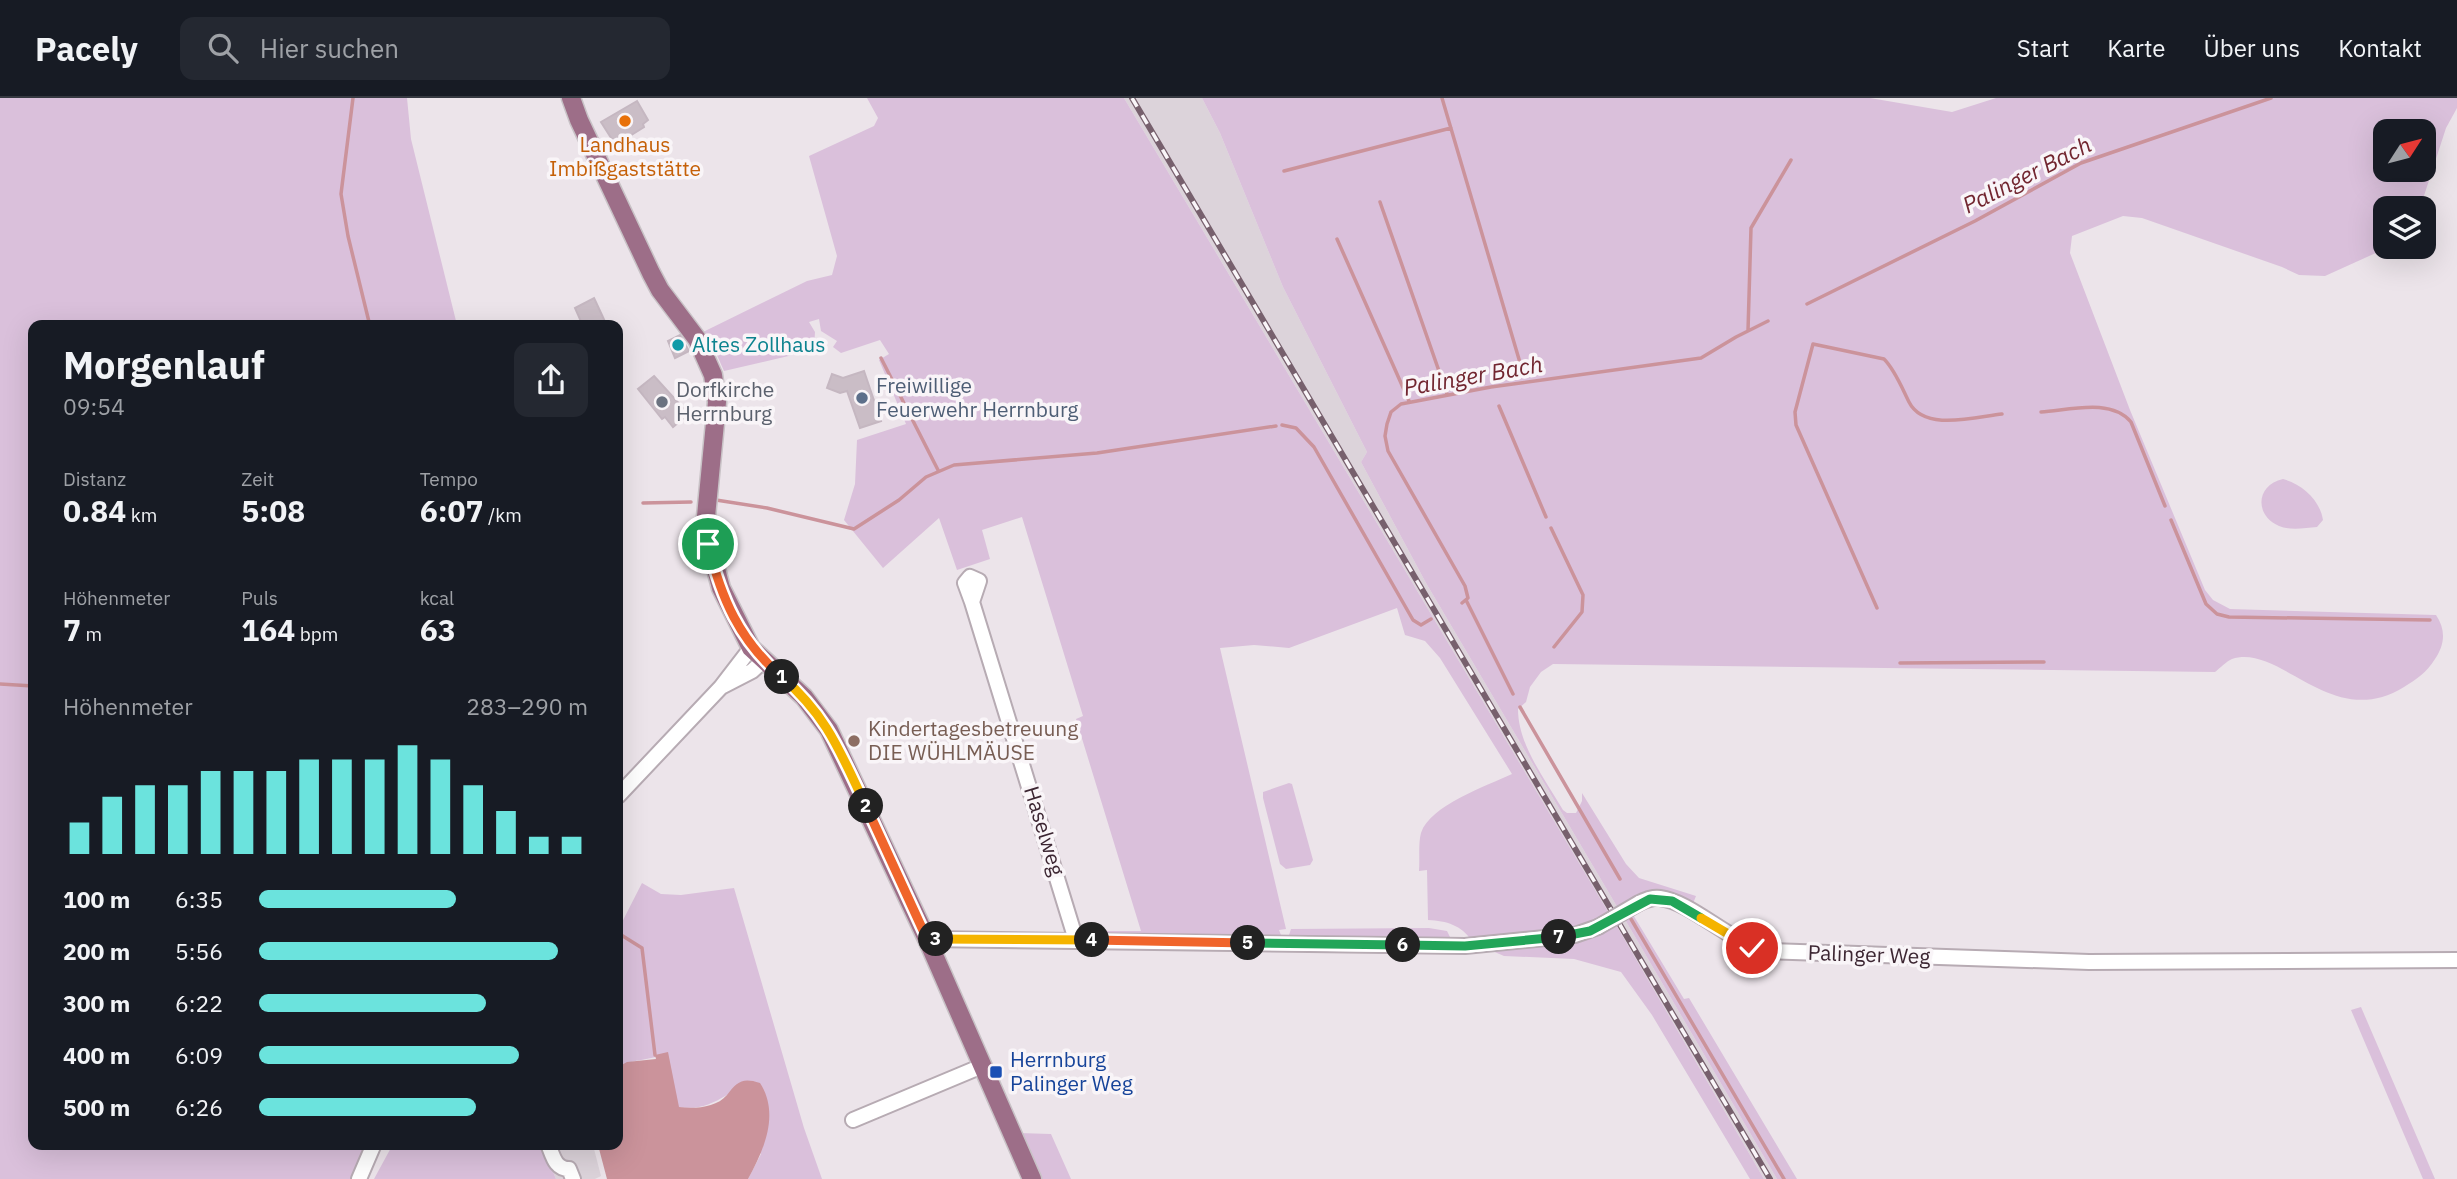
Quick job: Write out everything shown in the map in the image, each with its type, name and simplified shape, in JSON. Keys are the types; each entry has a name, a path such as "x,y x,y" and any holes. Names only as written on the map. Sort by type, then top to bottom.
{"main road":[{"path":"571,98 651,273 660,290 697,339 713,375 717,402 705,527 713,564 726,600 757,654 804,697 829,730 927,939 1032,1179"}],"street":[{"name":"Haselweg","path":"972,603 1076,940"},
{"path":"623,791 721,687 757,654"},
{"name":"Palinger Weg","path":"927,939 1465,946 1575,935 1598,927 1639,903 1656,898 1672,901 1736,940 1767,951 2089,962 2457,960"},
{"path":"853,1120 982,1066"},
{"path":"359,1179 371,1150"},
{"path":"550,1150 556,1165 569,1169 573,1179"}],"shaded area":[{"path":"0,98 407,98 411,139 456,320 28,320 28,1150 368,1150 356,1179 0,1179"},
{"path":"867,98 1124,98 1610,915 1588,926 1472,941 1453,925 1428,920 1427,870 1419,871 1420,837 1426,823 1447,805 1512,774 1440,658 1425,641 1405,635 1397,608 1289,648 1254,645 1220,648 1286,929 1279,930 1283,940 1093,934 1093,931 1141,931 1076,719 1083,716 1022,517 982,530 990,559 957,570 939,518 883,568 844,520 855,484 857,440 906,424 879,360 889,354 880,340 841,353 833,347 837,341 821,331 819,319 809,322 815,332 814,350 724,371 712,344 703,332 807,281 832,275 837,256 809,156 874,126 878,118"},
{"path":"1124,98 1202,98 1220,133 1283,287 1367,452 1361,462 1426,583 1619,910 1610,915"},
{"path":"1202,98 1870,98 1952,112 1996,98 2457,98 2457,108 2446,128 2436,159 2436,119 2373,119 2373,182 2428,182 2424,196 2373,196 2373,254 2325,276 2299,275 2142,218 2123,216 2072,236 2070,253 2130,410 2205,590 2213,600 2230,609 2436,615 2443,632 2441,648 2425,672 2404,687 2378,698 2353,699 2330,694 2269,663 2250,657 2232,659 2215,672 1553,664 1541,672 1530,687 1526,702 1518,709 1527,749 1563,810 1576,813 1582,801 1582,793 1626,864 1639,878 1696,896 1692,906 1679,899 1619,910 1426,583 1361,462 1367,452 1283,287 1220,133"},
{"path":"2283,479 2303,489 2314,500 2323,520 2317,527 2284,528 2265,515 2262,508 2263,494 2267,487"},
{"path":"1292,784 1313,860 1310,865 1286,869 1280,864 1263,792"},
{"path":"642,883 661,894 681,895 734,888 804,1128 822,1179 748,1179 761,1154 727,1095 704,1106 678,1107 667,1053 623,1065 623,920"},
{"path":"1632,913 1684,999 1689,998 1797,1179 1777,1179 1624,918"},
{"path":"1624,918 1777,1179 1764,1179 1615,923"},
{"path":"1615,923 1764,1179 1750,1179 1652,1015 1621,972 1574,959 1504,956 1490,950"},
{"path":"1429,928 1447,931 1452,941 1288,938 1291,929"},
{"path":"2361,1007 2435,1179 2423,1179 2351,1010"},
{"path":"668,1052 679,1107 698,1108 711,1105 717,1103 740,1082 760,1083 769,1107 768,1132 748,1179 607,1179 599,1150 623,1150 623,1064 656,1059 655,1055"},
{"path":"1019,1133 1051,1134 1071,1179 1039,1179"},
{"path":"390,1150 544,1150 556,1179 374,1179"},
{"path":"544,1150 594,1150 601,1176 595,1179 556,1179"}],"building":[{"name":"Landhaus Imbißgaststätte","path":"637,101 648,120 643,124 644,127 625,139 623,136 613,141 601,122"},
{"path":"594,298 604,320 580,320 575,308"},
{"name":"Altes Zollhaus","path":"680,335 689,351 675,358 668,341"},
{"name":"Freiwillige Feuerwehr Herrnburg","path":"864,371 881,421 860,428 847,391 840,393 827,388 832,374 843,378"},
{"name":"Dorfkirche Herrnburg","path":"654,376 685,410 681,413 685,417 673,427 665,417 662,419 638,389"}],"waterway":[{"path":"353,98 341,194 348,236 369,320"},
{"path":"1442,98 1521,366"},
{"name":"Palinger Bach","path":"1807,304 1975,221 2081,163 2271,98"},
{"path":"1284,171 1451,128"},
{"path":"1748,331 1751,228 1791,160"},
{"path":"1380,202 1447,394"},
{"path":"1337,239 1409,401"},
{"name":"Palinger Bach","path":"1462,603 1468,598 1465,586 1388,451 1385,436 1391,412 1401,404 1491,387 1701,358 1768,321"},
{"path":"1877,608 1796,425 1795,412 1813,344 1884,359 1909,402 1916,411 1926,417 1951,420 2002,414"},
{"path":"881,358 938,470"},
{"path":"1499,406 1546,517"},
{"path":"2041,412 2089,407 2113,410 2123,415 2131,422 2165,506"},
{"path":"1282,425 1296,428 1314,447 1413,620 1421,625 1431,619"},
{"name":"Palinger Bach","path":"716,500 767,508 854,529 899,500 926,477 954,465 1097,453 1276,426"},
{"name":"Palinger Bach","path":"643,503 691,502"},
{"path":"2171,520 2206,604 2217,614 2229,617 2430,620"},
{"path":"1551,528 1583,595 1582,612 1554,647"},
{"path":"1466,600 1513,694"},
{"path":"1900,663 2044,662"},
{"name":"Palinger Bach","path":"0,684 28,686"},
{"path":"1520,707 1620,879"},
{"path":"1631,919 1784,1179"},
{"path":"623,936 642,948 655,1055"}],"railway":[{"path":"1132,98 1770,1179"}],"place":[{"name":"Landhaus Imbißgaststätte","path":"625,121"},
{"name":"Altes Zollhaus","path":"678,345"},
{"name":"Freiwillige Feuerwehr Herrnburg","path":"862,398"},
{"name":"Dorfkirche Herrnburg","path":"662,402"},
{"name":"Kindertagesbetreuung DIE WÜHLMÄUSE","path":"854,741"},
{"name":"Herrnburg Palinger Weg","path":"996,1072"}],"route":[{"path":"708,544 721,588 751,648 804,697 829,730 927,939 1493,945 1584,933 1639,903 1656,898 1672,901 1752,948"}]}
